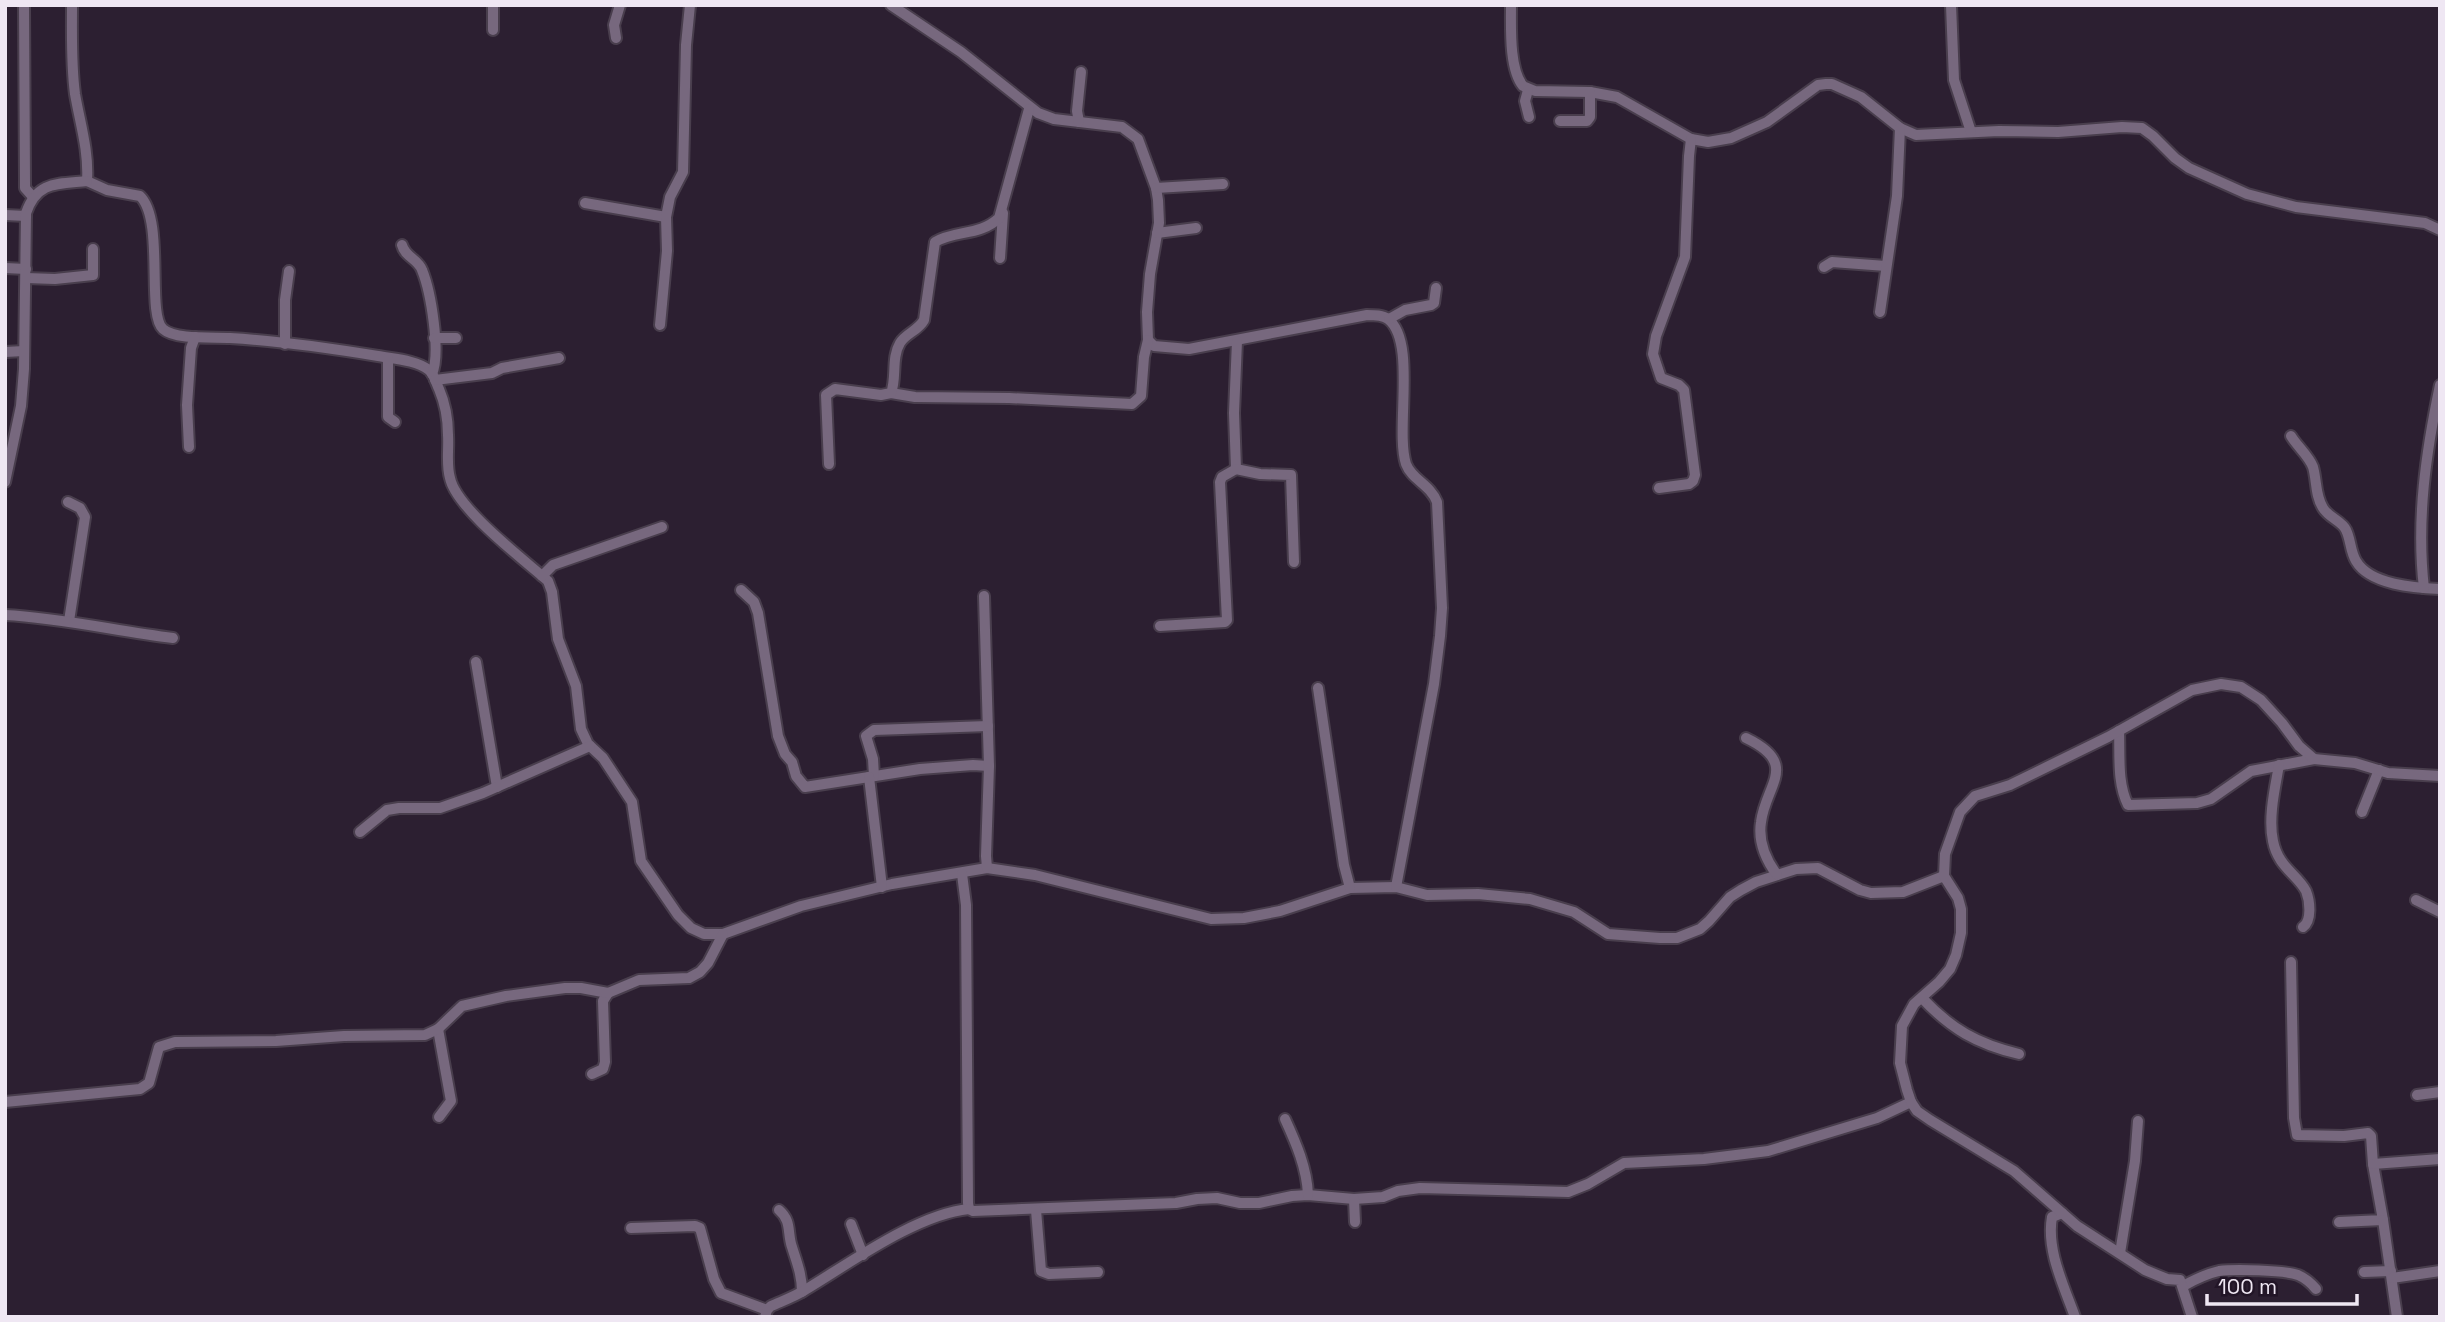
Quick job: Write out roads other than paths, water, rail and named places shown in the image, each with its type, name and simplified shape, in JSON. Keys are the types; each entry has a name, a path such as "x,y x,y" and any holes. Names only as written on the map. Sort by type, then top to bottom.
{"street":[{"path":"23,5 25,182 27,192 33,197"},
{"path":"72,5 75,96 88,165 87,181"},
{"path":"493,5 493,30"},
{"path":"616,38 614,25 620,5"},
{"path":"660,324 667,251 666,217 670,197 683,172 686,45 690,5"},
{"path":"829,464 826,395 835,389 915,397 1132,404 1141,396 1148,340 1150,274 1159,211 1156,188 1141,145 1122,127 1054,119 1029,109 961,51 891,5"},
{"path":"1511,5 1516,74 1519,82 1528,90 1590,92 1617,97 1692,139 1719,141 1741,134 1774,118 1818,85 1826,83 1861,97 1900,128 1916,135 2142,128 2189,168 2247,194 2296,207 2425,223 2440,230"},
{"path":"1951,5 1954,80 1971,132"},
{"path":"1079,122 1077,111 1081,72"},
{"path":"1528,90 1525,101 1530,117"},
{"path":"1560,121 1587,121 1590,117 1590,92"},
{"path":"1000,258 1008,181 1024,134 1029,109"},
{"path":"1880,313 1897,196 1900,128"},
{"path":"1659,488 1689,484 1695,475 1684,390 1679,385 1661,378 1653,354 1656,336 1685,257 1692,139"},
{"path":"6,476 21,406 26,216 33,197 43,188 87,181 107,190 140,196 149,208 156,267 156,315 165,331 195,337 332,348 417,364 430,371 447,417 449,477 455,492 488,527 548,581 558,639 572,671 581,729 590,746 603,758 632,802 641,861 662,893 691,928 704,934 723,934 801,906 882,887 987,868 1035,875 1211,919 1244,918 1271,912 1350,888 1396,887 1427,895 1478,894 1530,899 1574,912 1608,934 1677,938 1700,929 1730,897 1741,890 1756,882 1796,869 1818,868 1860,890 1887,893 1917,888 1944,876"},
{"path":"1156,188 1223,184"},
{"path":"585,203 666,217"},
{"path":"891,393 898,346 917,330 923,320 935,242 948,236 979,231 999,218 1003,210"},
{"path":"5,215 26,216"},
{"path":"1157,233 1196,228"},
{"path":"402,245 404,252 418,262 422,269 437,357 434,377"},
{"path":"5,268 55,279 93,275 93,249"},
{"path":"1824,267 1832,262 1886,266"},
{"path":"285,344 285,300 289,271"},
{"path":"1389,319 1405,310 1434,303 1436,288"},
{"path":"1148,340 1154,346 1180,349 1237,341 1367,315 1389,319 1398,333 1404,382 1403,434 1407,467 1429,487 1437,502 1442,608 1434,684 1396,887"},
{"path":"189,447 188,388 191,348 195,337"},
{"path":"434,338 456,338"},
{"path":"1236,469 1234,413 1237,341"},
{"path":"5,352 24,352"},
{"path":"388,358 388,417 395,422"},
{"path":"434,377 492,373 502,368 559,358"},
{"path":"2424,588 2422,492 2440,385"},
{"path":"2291,436 2311,463 2317,496 2324,510 2343,525 2348,534 2358,565 2379,578 2398,585 2440,589"},
{"path":"1160,626 1227,620 1220,482 1222,477 1236,469 1259,474 1291,475 1294,562"},
{"path":"68,502 80,508 86,517 69,621"},
{"path":"542,576 553,565 662,527"},
{"path":"741,590 754,602 758,613 778,736 799,782 805,788 920,769 989,766"},
{"path":"984,596 989,766 987,868"},
{"path":"5,615 69,621 173,638"},
{"path":"476,662 496,787"},
{"path":"2192,1317 2180,1279 2167,1279 2156,1275 2077,1226 2014,1171 1917,1111 1911,1102 1900,1063 1902,1026 1907,1014 1950,969 1956,955 1961,933 1961,909 1958,898 1944,876 1945,854 1957,819 1975,796 2010,785 2119,731 2192,690 2207,685 2233,684 2261,700 2299,746 2314,759"},
{"path":"1318,688 1344,866 1350,888"},
{"path":"882,887 872,777 873,760 866,736 874,730 988,726"},
{"path":"2119,731 2120,774 2123,795 2128,805 2197,803 2211,799 2251,771 2314,759 2355,763 2379,770 2440,776"},
{"path":"1746,738 1760,745 1774,761 1777,775 1760,823 1761,840 1768,862 1777,874"},
{"path":"360,832 387,810 440,808 590,746"},
{"path":"2278,765 2273,803 2273,840 2278,856 2307,894 2309,919 2303,928"},
{"path":"2362,812 2379,770"},
{"path":"962,874 966,896 969,1209"},
{"path":"2416,900 2440,912"},
{"path":"5,1102 140,1089 149,1083 159,1046 175,1041 276,1041 344,1036 425,1035 438,1030 462,1006 506,996 565,988 608,993 639,980 689,978 700,972 708,963 723,934"},
{"path":"2291,962 2294,1118 2297,1135 2344,1136 2368,1133 2371,1136 2397,1317"},
{"path":"593,1074 603,1069 605,1062 603,1001 608,993"},
{"path":"1922,998 1944,1021 1990,1047 2019,1054"},
{"path":"438,1030 451,1101 439,1116"},
{"path":"2417,1095 2440,1092"},
{"path":"631,1228 699,1228 714,1279 721,1293 766,1313 863,1255 951,1211 1035,1210 1176,1203 1217,1198 1250,1203 1308,1195 1354,1199 1382,1197 1398,1191 1420,1188 1568,1192 1624,1163 1704,1159 1768,1151 1877,1118 1911,1102"},
{"path":"1285,1119 1307,1178 1308,1195"},
{"path":"2120,1253 2135,1161 2138,1121"},
{"path":"2373,1164 2440,1159"},
{"path":"1354,1199 1355,1222"},
{"path":"779,1210 786,1216 789,1225 792,1248 800,1267 802,1292"},
{"path":"1035,1210 1041,1271 1049,1274 1098,1272"},
{"path":"2062,1213 2052,1217 2050,1229 2056,1260 2075,1317"},
{"path":"2339,1222 2383,1220"},
{"path":"851,1224 863,1255"},
{"path":"2183,1286 2219,1272 2241,1271 2296,1274 2316,1289"},
{"path":"2364,1272 2392,1275 2440,1271"}]}
